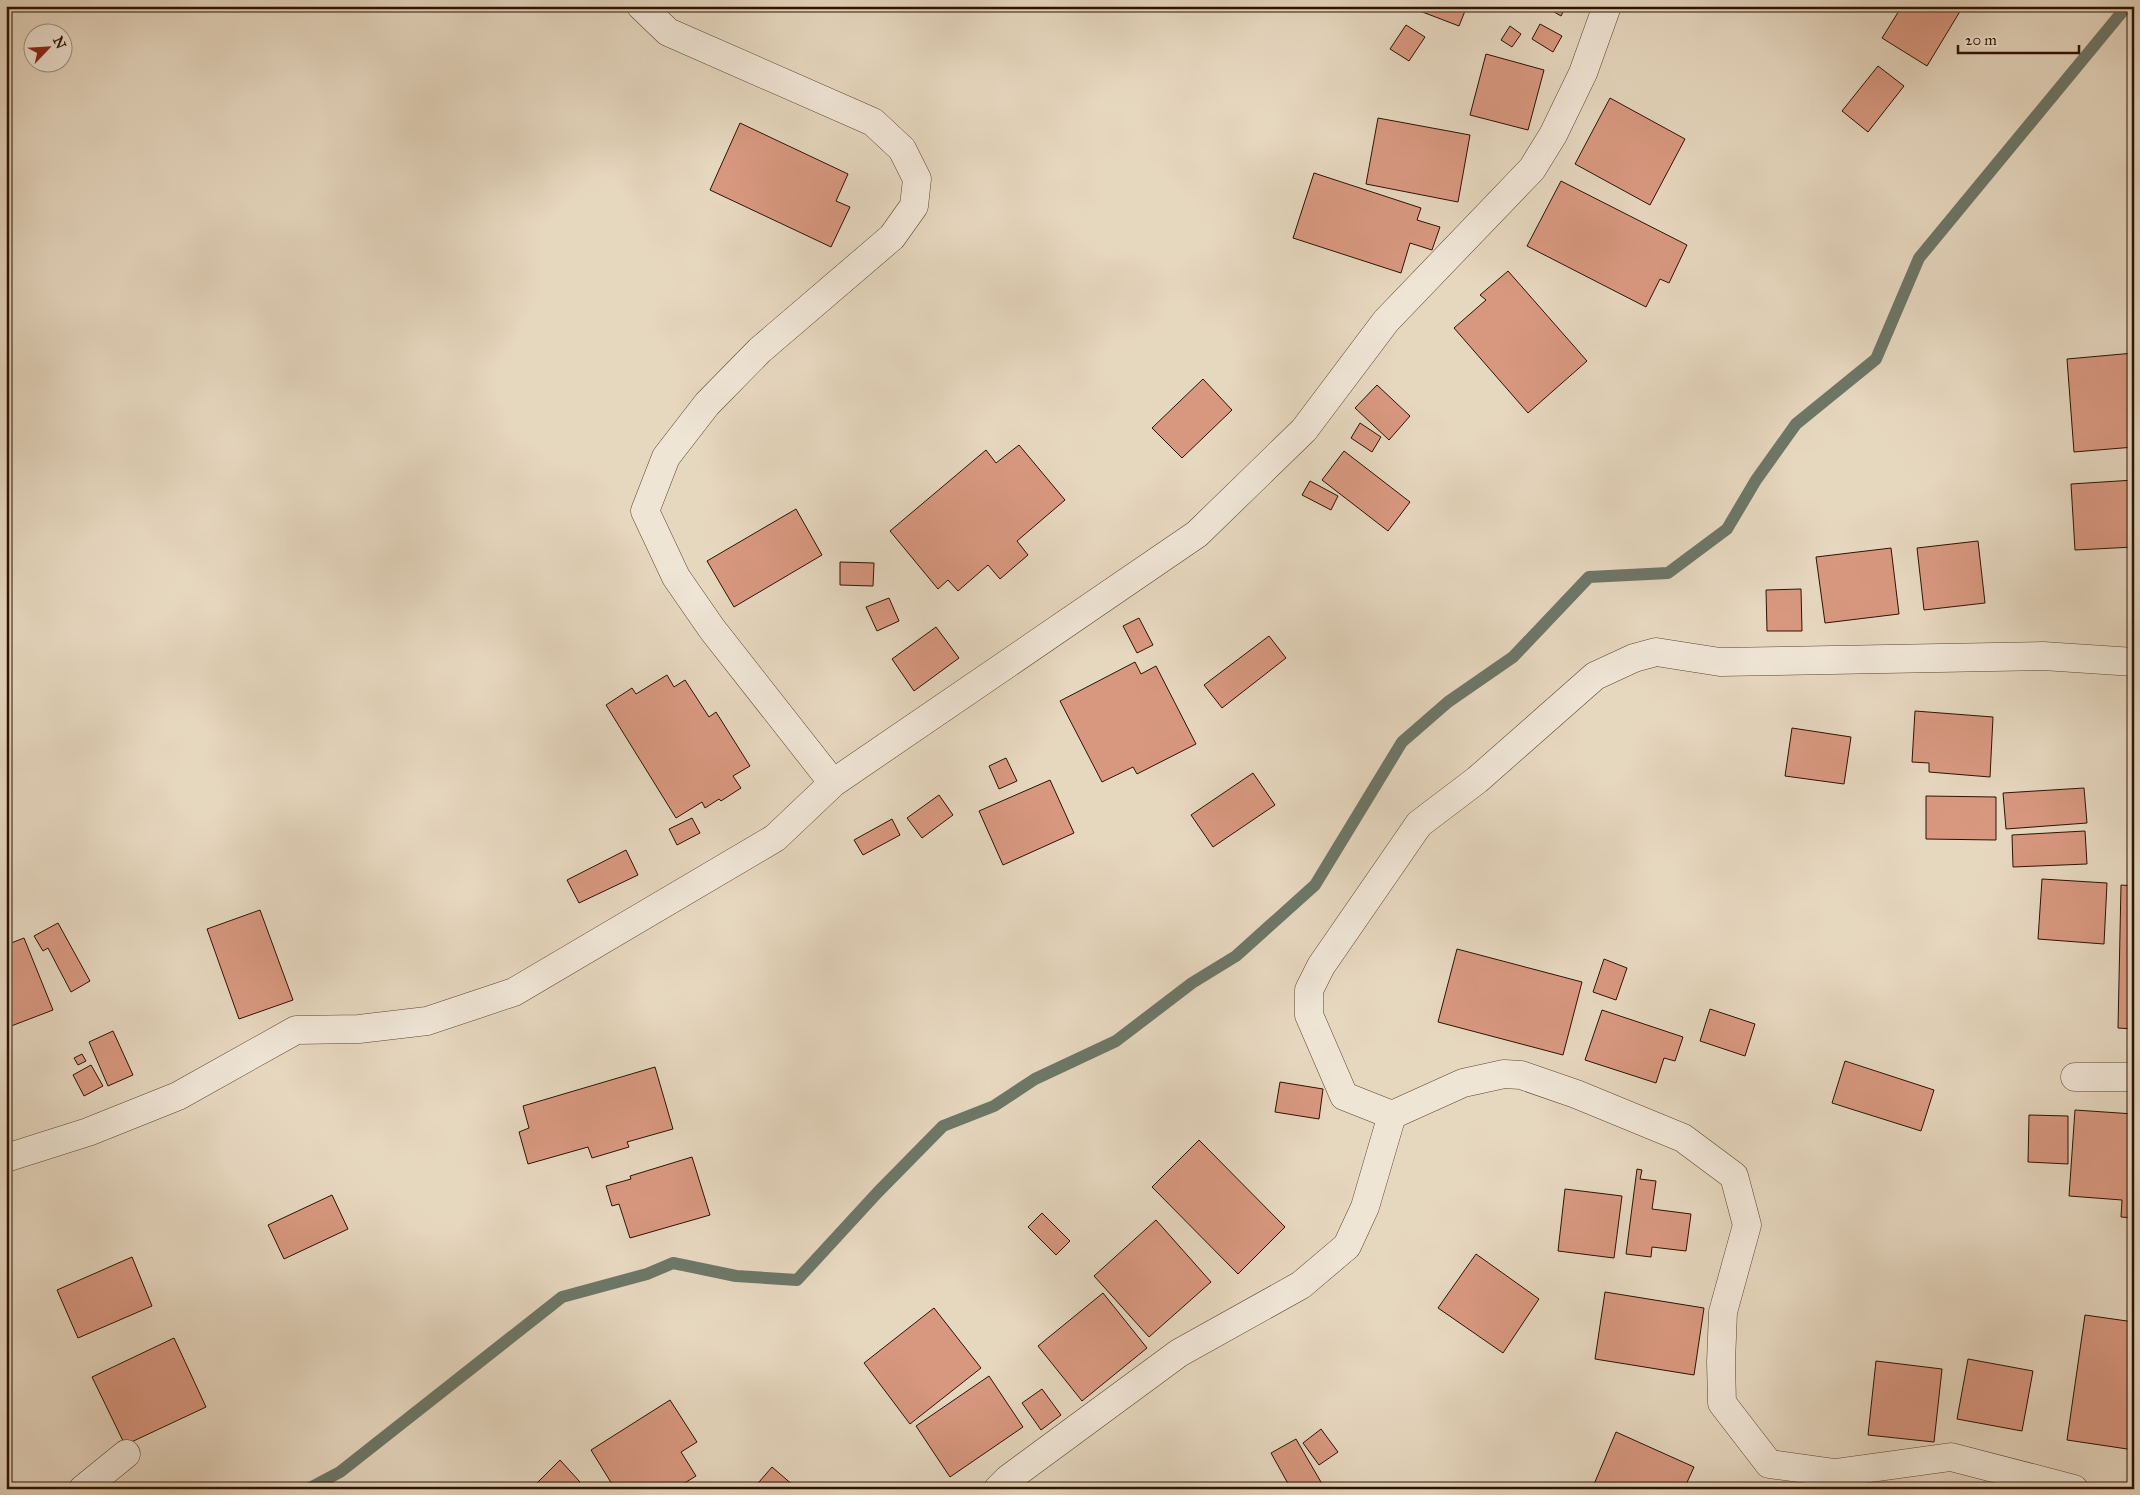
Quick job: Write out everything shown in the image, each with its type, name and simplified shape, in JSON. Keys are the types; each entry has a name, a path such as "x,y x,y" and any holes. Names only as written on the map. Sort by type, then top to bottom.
{"street":[{"path":"641,6 668,32 873,122 902,150 917,178 914,206 892,237 760,350 707,404 666,457 645,511 676,577 706,622 833,783"},
{"path":"6,1158 88,1132 178,1096 296,1030 359,1029 427,1021 514,992 775,838 833,783 1197,534 1304,430 1386,321 1532,169 1553,135 1583,73 1608,6"},
{"path":"2074,1489 1951,1457 1835,1473 1769,1464 1722,1403 1723,1312 1747,1226 1734,1176 1683,1138 1576,1094 1521,1075 1504,1074 1463,1083 1392,1115 1344,1096 1309,1015 1309,990 1321,966 1419,824 1477,780 1595,676 1634,658 1656,652 1720,662 2043,656 2134,662"},
{"path":"2075,1077 2134,1077"},
{"path":"998,1489 1008,1479 1179,1353 1301,1285 1347,1246 1365,1207 1392,1115"},
{"path":"83,1489 126,1454"}],"building":[{"path":"1412,6 1467,6 1459,26 1412,8"},
{"path":"1544,6 1566,6 1561,16"},
{"path":"1902,6 1958,6 1962,8 1927,66 1882,38"},
{"path":"1540,24 1562,36 1553,52 1532,39"},
{"path":"1406,25 1425,37 1409,61 1390,49"},
{"path":"1510,26 1521,34 1512,47 1501,40"},
{"path":"1486,54 1544,70 1528,130 1470,115"},
{"path":"1878,66 1904,86 1868,132 1842,111"},
{"path":"1610,98 1685,139 1650,205 1575,164"},
{"path":"1378,118 1470,135 1458,202 1366,184"},
{"path":"740,123 848,174 836,201 850,207 831,247 710,190"},
{"path":"1314,173 1421,208 1417,220 1440,227 1432,250 1410,243 1401,273 1293,238"},
{"path":"1561,181 1687,245 1669,283 1660,279 1646,307 1527,246"},
{"path":"1508,271 1587,361 1528,413 1454,328 1486,300 1480,295"},
{"path":"2134,353 2134,447 2074,452 2067,359"},
{"path":"1203,379 1232,410 1182,458 1152,428"},
{"path":"1377,385 1410,416 1389,440 1355,408"},
{"path":"1360,423 1381,437 1372,452 1351,438"},
{"path":"1019,445 1065,500 1017,541 1028,555 1000,579 988,565 958,591 948,580 938,589 890,531 986,450 996,463"},
{"path":"1344,451 1410,502 1388,531 1322,480"},
{"path":"2134,480 2134,547 2075,550 2071,484"},
{"path":"1310,481 1338,496 1331,510 1302,495"},
{"path":"796,509 822,555 734,607 707,561"},
{"path":"1978,541 1985,603 1924,610 1917,548"},
{"path":"1891,548 1899,614 1825,623 1816,557"},
{"path":"840,562 874,563 873,586 840,585"},
{"path":"1801,589 1802,631 1767,631 1766,590"},
{"path":"889,598 899,621 877,631 866,607"},
{"path":"1139,618 1153,645 1137,653 1123,626"},
{"path":"936,627 959,658 914,691 892,659"},
{"path":"1269,636 1286,658 1222,708 1204,685"},
{"path":"1135,662 1141,674 1156,666 1196,744 1137,774 1133,767 1102,782 1060,701"},
{"path":"667,675 674,687 685,680 709,717 716,712 750,766 733,776 741,788 721,801 719,799 705,808 702,802 676,818 606,705 632,688 636,694"},
{"path":"1915,711 1993,717 1990,777 1929,772 1929,763 1912,762"},
{"path":"1792,728 1851,737 1844,784 1785,776"},
{"path":"1006,758 1017,781 999,789 989,766"},
{"path":"1253,773 1275,805 1213,847 1191,815"},
{"path":"1050,780 1074,833 1003,865 979,811"},
{"path":"2084,788 2087,823 2006,829 2003,793"},
{"path":"939,795 953,815 922,838 907,818"},
{"path":"1926,796 1996,797 1996,840 1926,839"},
{"path":"692,818 700,833 677,845 669,829"},
{"path":"892,819 900,835 863,855 854,840"},
{"path":"2085,831 2087,864 2013,867 2012,835"},
{"path":"626,850 638,875 579,903 567,880"},
{"path":"2042,879 2107,883 2104,944 2038,939"},
{"path":"2121,885 2134,886 2134,1029 2118,1028"},
{"path":"260,910 293,1000 239,1019 207,929"},
{"path":"58,923 90,981 71,992 48,948 43,951 34,936"},
{"path":"24,938 53,1010 6,1028 6,945"},
{"path":"1457,949 1582,982 1563,1055 1438,1022"},
{"path":"1604,959 1627,968 1616,1000 1593,992"},
{"path":"1710,1009 1755,1024 1745,1056 1700,1041"},
{"path":"1602,1010 1683,1037 1675,1061 1664,1058 1656,1083 1585,1060"},
{"path":"113,1031 133,1075 108,1086 89,1042"},
{"path":"82,1054 86,1061 78,1065 74,1058"},
{"path":"1845,1061 1934,1090 1921,1131 1832,1103"},
{"path":"91,1065 103,1086 84,1096 73,1075"},
{"path":"655,1067 673,1129 627,1142 629,1147 592,1158 588,1147 528,1164 519,1132 529,1128 523,1106"},
{"path":"1280,1082 1323,1089 1319,1119 1275,1112"},
{"path":"2075,1110 2134,1114 2134,1218 2121,1217 2122,1200 2069,1196"},
{"path":"2029,1115 2068,1116 2068,1164 2028,1162"},
{"path":"1199,1140 1285,1227 1238,1274 1152,1187"},
{"path":"692,1157 710,1215 630,1238 619,1204 612,1206 606,1186 631,1179 630,1176"},
{"path":"1637,1169 1642,1170 1640,1179 1656,1181 1652,1209 1691,1214 1686,1251 1652,1247 1651,1257 1626,1254"},
{"path":"1565,1189 1622,1196 1614,1258 1558,1251"},
{"path":"332,1195 348,1229 284,1259 268,1225"},
{"path":"1042,1213 1070,1241 1056,1255 1028,1227"},
{"path":"1156,1220 1211,1282 1149,1337 1094,1276"},
{"path":"1476,1254 1539,1299 1503,1353 1438,1308"},
{"path":"132,1257 152,1306 78,1338 57,1290"},
{"path":"1605,1292 1704,1308 1694,1375 1595,1359"},
{"path":"1103,1293 1147,1348 1082,1401 1038,1346"},
{"path":"934,1308 981,1368 910,1424 864,1363"},
{"path":"2085,1315 2134,1322 2134,1450 2067,1440"},
{"path":"174,1338 206,1407 125,1445 92,1377"},
{"path":"1968,1359 2033,1371 2022,1431 1957,1419"},
{"path":"1876,1361 1942,1369 1934,1442 1868,1435"},
{"path":"989,1376 1023,1427 950,1477 916,1426"},
{"path":"1042,1389 1061,1415 1041,1430 1022,1403"},
{"path":"670,1400 697,1442 681,1452 696,1476 675,1489 615,1489 591,1450"},
{"path":"1321,1429 1338,1452 1319,1465 1303,1443"},
{"path":"1616,1432 1694,1467 1684,1489 1592,1489"},
{"path":"1296,1439 1325,1489 1291,1489 1271,1453"},
{"path":"560,1460 580,1482 573,1489 531,1489"},
{"path":"772,1467 794,1486 792,1489 753,1489"}],"waterway":[{"path":"308,1489 340,1472 562,1297 647,1274 673,1263 736,1276 797,1280 878,1192 943,1126 994,1106 1035,1079 1116,1041 1192,983 1236,956 1315,885 1402,742 1448,702 1513,657 1589,577 1668,573 1727,529 1756,480 1796,424 1876,359 1919,258 2127,6"}]}
